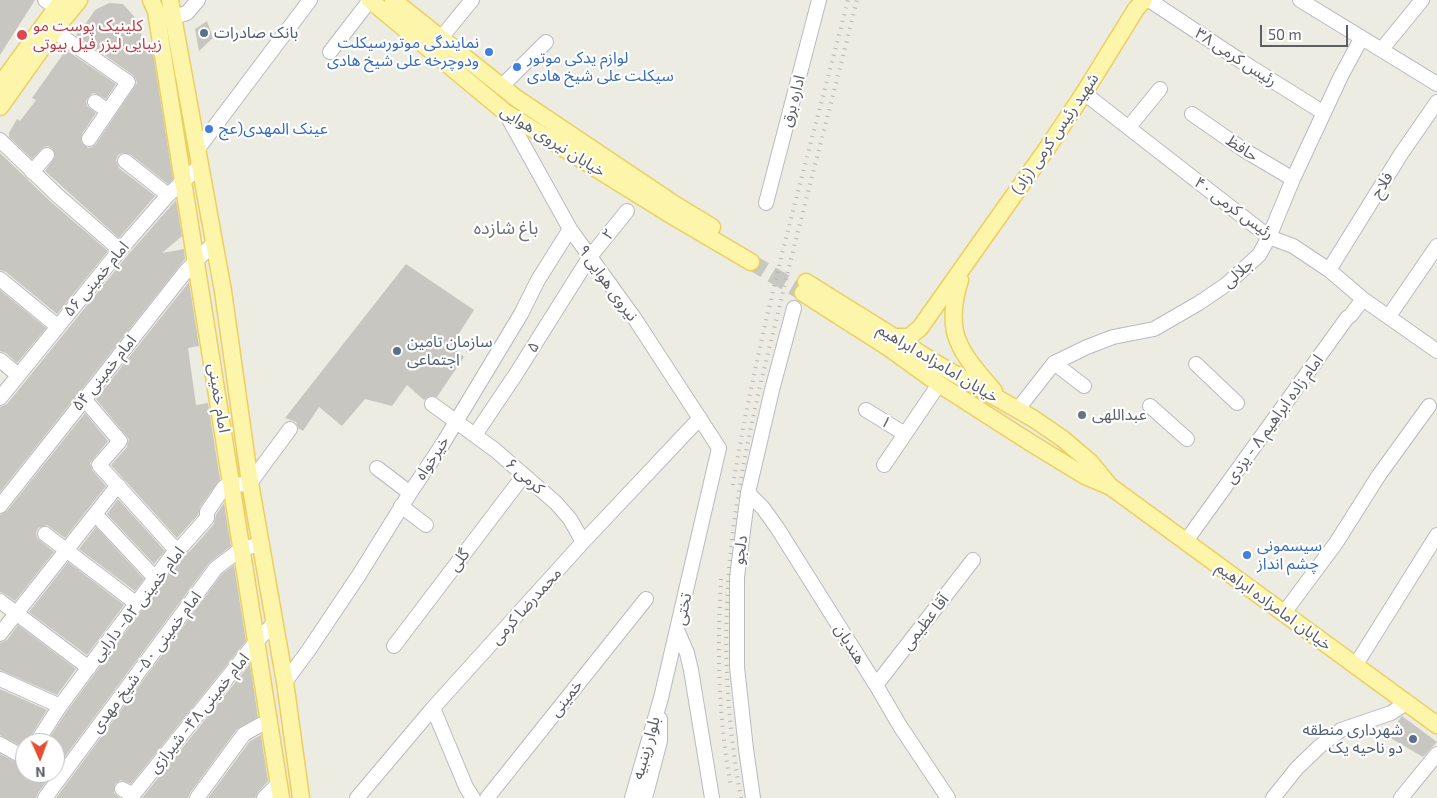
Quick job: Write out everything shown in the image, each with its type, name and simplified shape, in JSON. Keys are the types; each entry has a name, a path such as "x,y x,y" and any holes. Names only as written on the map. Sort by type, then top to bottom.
{"main road":[{"path":"0,107 78,0"},
{"name":"امام خمینی","path":"151,0 156,11 197,260 280,791"},
{"name":"امام خمینی","path":"170,0 223,292 250,483 285,682 301,798"},
{"name":"خیابان نیروی هوایی","path":"370,0 505,112 660,208 753,257 502,86 394,0"},
{"name":"شهید رئیس کرمی (زاد)","path":"896,337 908,337 920,328 1084,93 1136,9 1144,0"},
{"path":"0,85 54,2"},
{"path":"965,266 954,300 952,323 965,356 1010,406"},
{"name":"خیابان امامزاده ابراهیم","path":"1111,487 1090,462 1063,439 1034,419 896,337 804,288 939,384 1085,476 1111,487 1437,725"},
{"path":"1031,443 1039,442 1043,434 1042,428 1034,419"}],"street":[{"path":"173,18 187,13 198,0"},
{"path":"197,150 310,0"},
{"path":"330,52 370,0"},
{"path":"441,38 472,0"},
{"name":"اداره برق","path":"766,203 819,0"},
{"name":"رئیس کرمی ۳۸","path":"1149,0 1324,113"},
{"path":"1382,49 1422,0"},
{"path":"1304,1 1361,39 1382,49 1437,84"},
{"path":"54,31 128,82 113,110 89,139"},
{"name":"جلالی","path":"1010,406 1054,363 1113,337 1154,329 1173,319 1227,284 1259,254 1269,237 1293,179 1341,76 1361,39"},
{"path":"502,86 546,42"},
{"path":"1129,127 1160,89"},
{"name":"رئیس کرمی ۴۰","path":"1084,93 1269,237 1293,246 1329,270 1364,299 1437,351"},
{"path":"95,102 113,110"},
{"name":"فلاح","path":"1329,270 1401,154 1437,102"},
{"name":"نیروی هوایی ۹","path":"505,112 570,229 589,258 635,319 719,448"},
{"name":"حافظ","path":"1192,114 1237,145 1293,179"},
{"path":"0,140 56,195 120,250"},
{"path":"32,172 47,155"},
{"path":"125,161 168,195"},
{"name":"امام خمینی ۵۶","path":"0,398 120,250 168,195 200,166"},
{"name":"۲","path":"589,258 627,211"},
{"name":"خیرخواه","path":"285,682 308,652 442,445 521,314 538,280 570,229"},
{"name":"امام خمینی ۵۴","path":"0,506 186,271 213,244"},
{"path":"1389,316 1437,246"},
{"name":"۵","path":"475,435 589,258"},
{"path":"0,279 57,326"},
{"name":"امام زاده ابراهیم ۸ - یزدی","path":"1186,541 1347,318 1351,316 1364,299"},
{"name":"دلجو","path":"753,798 737,667 737,577 748,493 772,390 794,308"},
{"path":"0,360 18,375"},
{"path":"1054,363 1084,386"},
{"path":"1196,364 1237,403"},
{"path":"884,465 939,384"},
{"path":"84,399 120,441 99,465 176,550"},
{"name":"کرمی ۶","path":"432,404 475,435 556,503 570,519 583,542"},
{"path":"1150,406 1187,439"},
{"path":"1284,614 1336,543 1379,475 1429,406"},
{"name":"۱","path":"866,410 905,434"},
{"name":"محمدرضا کرمی","path":"358,798 433,708 583,542 700,418"},
{"path":"232,486 250,483 290,429"},
{"name":"تختی","path":"712,798 689,661 677,630 719,448"},
{"path":"377,468 410,493"},
{"name":"گلی","path":"394,646 524,475"},
{"path":"0,634 118,485"},
{"name":"امام خمینی ۵۲- دارایی","path":"42,733 60,706 176,550 183,545 206,518 207,512 224,487 232,486"},
{"name":"هندیان","path":"748,493 763,508 778,529 900,726 948,798"},
{"path":"402,506 426,525"},
{"path":"95,514 156,579"},
{"path":"45,534 137,604"},
{"path":"1356,666 1437,535"},
{"name":"امام خمینی ۵۰- شیخ مهدی","path":"45,798 216,568 242,549 262,544"},
{"name":"آقا عظیمی","path":"876,685 973,560"},
{"name":"خمینی","path":"486,798 646,599"},
{"path":"0,601 88,668"},
{"name":"امام خمینی ۴۸- شیرازی","path":"122,789 133,796 256,642 274,623"},
{"name":"بلوار زینبیه","path":"632,798 661,698 677,630"},
{"path":"0,679 60,706"},
{"name":"بلوار زینبیه","path":"645,798 660,741 661,698"},
{"path":"1273,798 1296,768 1341,730 1391,713 1406,703"},
{"path":"433,708 466,786 473,798"},
{"path":"197,798 244,734 260,725 269,723"},
{"path":"0,744 15,752"},
{"path":"1401,798 1437,754"},
{"path":"264,798 280,791"}],"building":[{"path":"0,0 35,0 0,55"},
{"path":"109,3 123,4 139,22 143,43 152,47 173,179 168,184 130,154 122,153 118,155 116,160 119,168 155,196 119,238 45,171 55,157 53,149 48,146 44,147 32,159 9,137 9,133 17,119 20,121 36,100 32,98 66,50 116,84 106,99 95,93 91,94 86,101 87,106 96,113 82,134 81,142 88,148 96,144 137,83 133,75 76,35 95,10"},
{"name":"بانک صادرات","path":"207,21 213,38 199,51 195,29"},
{"path":"0,153 51,202 108,251 57,314 6,272 0,270"},
{"path":"176,200 182,236 162,253 184,249 185,259 0,492 0,407 7,404 127,256"},
{"name":"سازمان تامین اجتماعی","path":"406,264 474,310 451,346 464,357 437,397 429,396 424,400 407,385 392,406 365,399 342,426 319,407 303,431 298,428 296,422 285,418"},
{"path":"189,282 199,346 188,348 196,405 208,403 220,479 200,507 198,515 177,538 111,465 127,447 129,439 96,399"},
{"path":"0,290 46,328 17,363 6,353 0,351"},
{"path":"85,413 108,441 90,463 92,470 106,486 65,538 47,525 38,528 37,538 54,552 15,601 0,592 0,515 7,511"},
{"path":"118,499 165,551 154,564 107,514"},
{"path":"224,503 231,546 209,563 65,757 65,733 53,733 182,556 190,551 214,524 216,515"},
{"path":"96,527 144,579 135,591 79,549"},
{"path":"68,562 124,605 87,655 29,612"},
{"path":"234,565 246,641 131,784 121,780 115,784 114,793 120,798 56,798 222,574"},
{"path":"18,625 76,669 57,695 0,670 0,643 7,640"},
{"path":"250,664 258,717 237,729 188,798 142,798"},
{"path":"0,689 47,710 32,733 15,733 15,743 0,735"},
{"name":"شهرداری منطقه دو ناحیه یک","path":"1402,716 1437,742 1423,757 1387,736"},
{"path":"261,735 268,781 255,798 208,798 250,741"},
{"path":"0,754 15,762 15,783 46,783 36,798 0,798"}],"tunnel":[{"path":"751,262 803,293"}],"railway":[{"path":"733,485 770,302 848,0"},
{"path":"741,798 729,713 726,656 727,599 736,506 762,380 857,0"},
{"path":"721,579 719,631 721,709 731,786"}],"place":[{"name":"بانک صادرات","path":"204,33"},
{"name":"کلینیک پوست مو زیبایی لیزر فیل بیوتی","path":"22,35"},
{"name":"نمایندگی موتورسیکلت ودوچرخه علی شیخ هادی","path":"489,52"},
{"name":"لوازم یدکی موتور سیکلت علی شیخ هادی","path":"517,67"},
{"name":"عینک المهدی(عج","path":"209,129"},
{"name":"سازمان تامین اجتماعی","path":"397,351"},
{"name":"عبداللهی","path":"1082,415"},
{"name":"سیسمونی چشم انداز","path":"1247,555"},
{"name":"شهرداری منطقه دو ناحیه یک","path":"1413,739"}],"district":[{"name":"باغ شازده","path":"506,228"}]}
